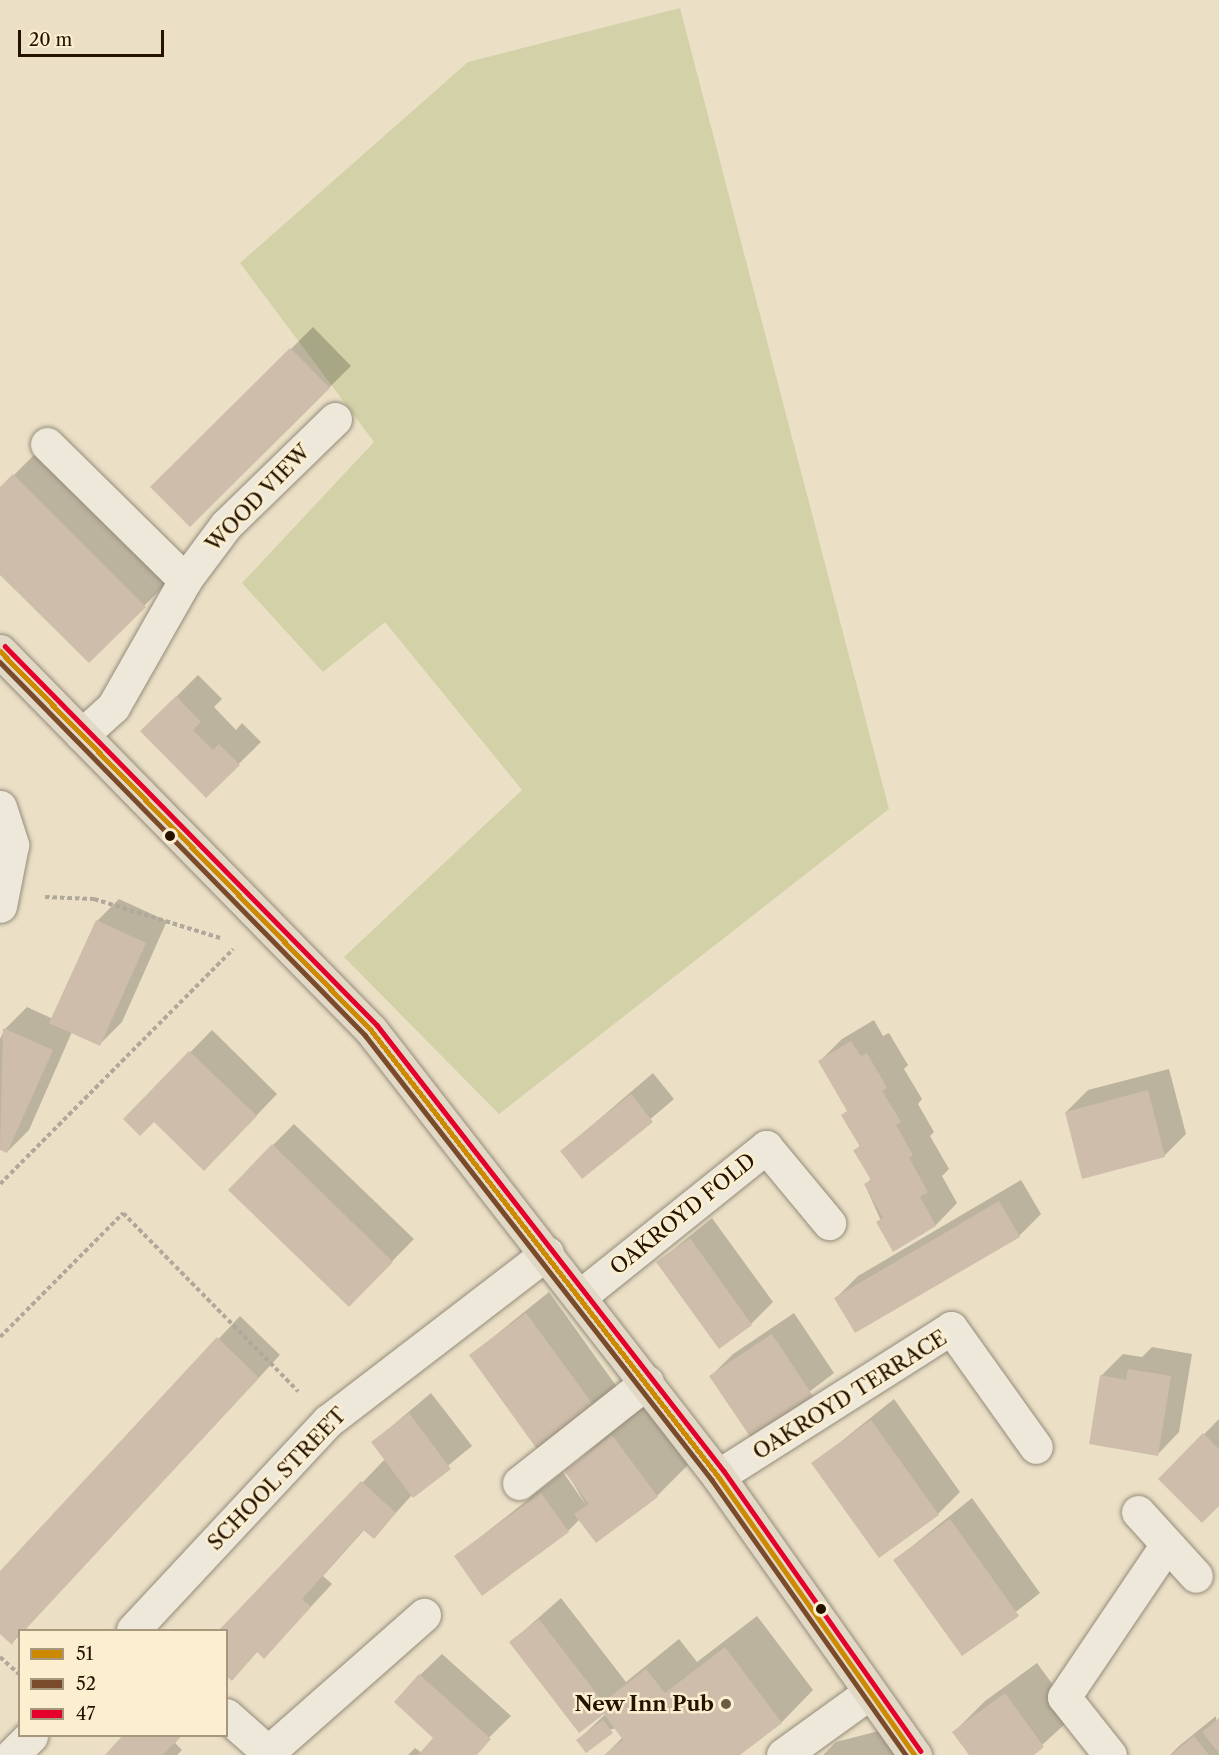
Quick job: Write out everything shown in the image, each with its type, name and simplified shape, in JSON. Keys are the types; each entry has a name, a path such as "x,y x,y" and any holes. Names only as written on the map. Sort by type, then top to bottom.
{"main road":[{"path":"0,651 371,1030 547,1253 718,1476 869,1693 915,1755"}],"street":[{"name":"WOOD VIEW","path":"82,735 113,707 185,580 226,525 335,419"},
{"path":"46,444 185,580"},
{"path":"0,807 12,846 1,901"},
{"name":"OAKROYD FOLD","path":"579,1297 766,1147 829,1223"},
{"name":"SCHOOL STREET","path":"134,1629 328,1421 547,1253"},
{"name":"OAKROYD TERRACE","path":"718,1476 951,1328 1036,1447"},
{"path":"519,1483 647,1382"},
{"path":"1138,1512 1165,1547 1196,1576"},
{"path":"1110,1755 1064,1697 1165,1547"},
{"path":"228,1717 266,1754 424,1615"},
{"path":"783,1755 869,1693"},
{"path":"12,1755 30,1737"}],"path":[{"path":"1,901 94,899 219,938 260,916"},
{"path":"0,1184 221,963 260,916"},
{"path":"0,1337 123,1213 328,1421"},
{"path":"0,1657 18,1673"}],"shaded area":[{"path":"680,8 889,809 499,1114 344,957 522,790 385,622 323,672 242,583 374,442 240,263 468,62"}],"building":[{"path":"290,348 330,388 190,527 150,487"},
{"path":"13,474 146,607 89,663 0,575 0,487"},
{"path":"176,696 201,722 193,730 213,750 219,744 240,765 206,798 140,731"},
{"path":"96,920 146,943 100,1046 49,1023"},
{"path":"3,1028 53,1050 7,1153 0,1150"},
{"path":"851,1041 861,1056 867,1053 887,1088 882,1091 901,1122 896,1125 913,1155 909,1158 928,1192 920,1197 936,1226 893,1252 876,1222 883,1218 864,1184 871,1180 853,1150 860,1147 841,1115 847,1111 818,1061"},
{"path":"189,1051 257,1116 204,1171 154,1122 140,1136 123,1119"},
{"path":"1148,1090 1165,1157 1082,1179 1065,1112"},
{"path":"631,1094 653,1122 582,1179 560,1151"},
{"path":"272,1144 393,1262 349,1307 228,1190"},
{"path":"999,1201 1020,1237 855,1333 834,1298"},
{"path":"690,1238 752,1325 719,1349 656,1262"},
{"path":"526,1313 597,1410 539,1452 469,1355"},
{"path":"772,1334 813,1396 751,1438 709,1376"},
{"path":"217,1337 259,1378 26,1629 18,1629 12,1645 0,1634 0,1571"},
{"path":"1128,1369 1171,1376 1158,1456 1089,1444 1100,1375 1126,1380"},
{"path":"409,1413 451,1469 413,1498 371,1442"},
{"path":"871,1420 939,1515 879,1558 811,1463"},
{"path":"1203,1433 1219,1449 1219,1506 1202,1523 1158,1479"},
{"path":"612,1435 658,1497 596,1543 574,1514 589,1504 564,1471"},
{"path":"361,1481 396,1513 374,1539 363,1530 302,1599 311,1607 264,1659 257,1652 232,1681 228,1678 228,1629 220,1629"},
{"path":"541,1493 569,1532 482,1596 454,1556"},
{"path":"950,1519 1019,1616 962,1656 893,1560"},
{"path":"539,1619 603,1702 646,1669 665,1693 725,1647 782,1723 740,1755 604,1755 623,1740 604,1714 579,1733 509,1642"},
{"path":"419,1674 491,1739 477,1755 418,1755 433,1738 394,1702"},
{"path":"1005,1693 1044,1747 1034,1755 969,1755 952,1732"},
{"path":"1219,1718 1219,1753 1202,1732"},
{"path":"603,1720 613,1733 586,1753 576,1740"},
{"path":"1194,1736 1209,1755 1171,1755"},
{"path":"121,1737 179,1738 163,1755 105,1755"}],"transit line":[{"name":"47","path":"5,646 377,1025 724,1471 921,1751"},
{"name":"51","path":"0,651 371,1030 718,1476 915,1755"},
{"name":"52","path":"0,662 365,1035 712,1480 906,1755"}],"place":[{"name":"New Inn Pub","path":"726,1704"}]}
